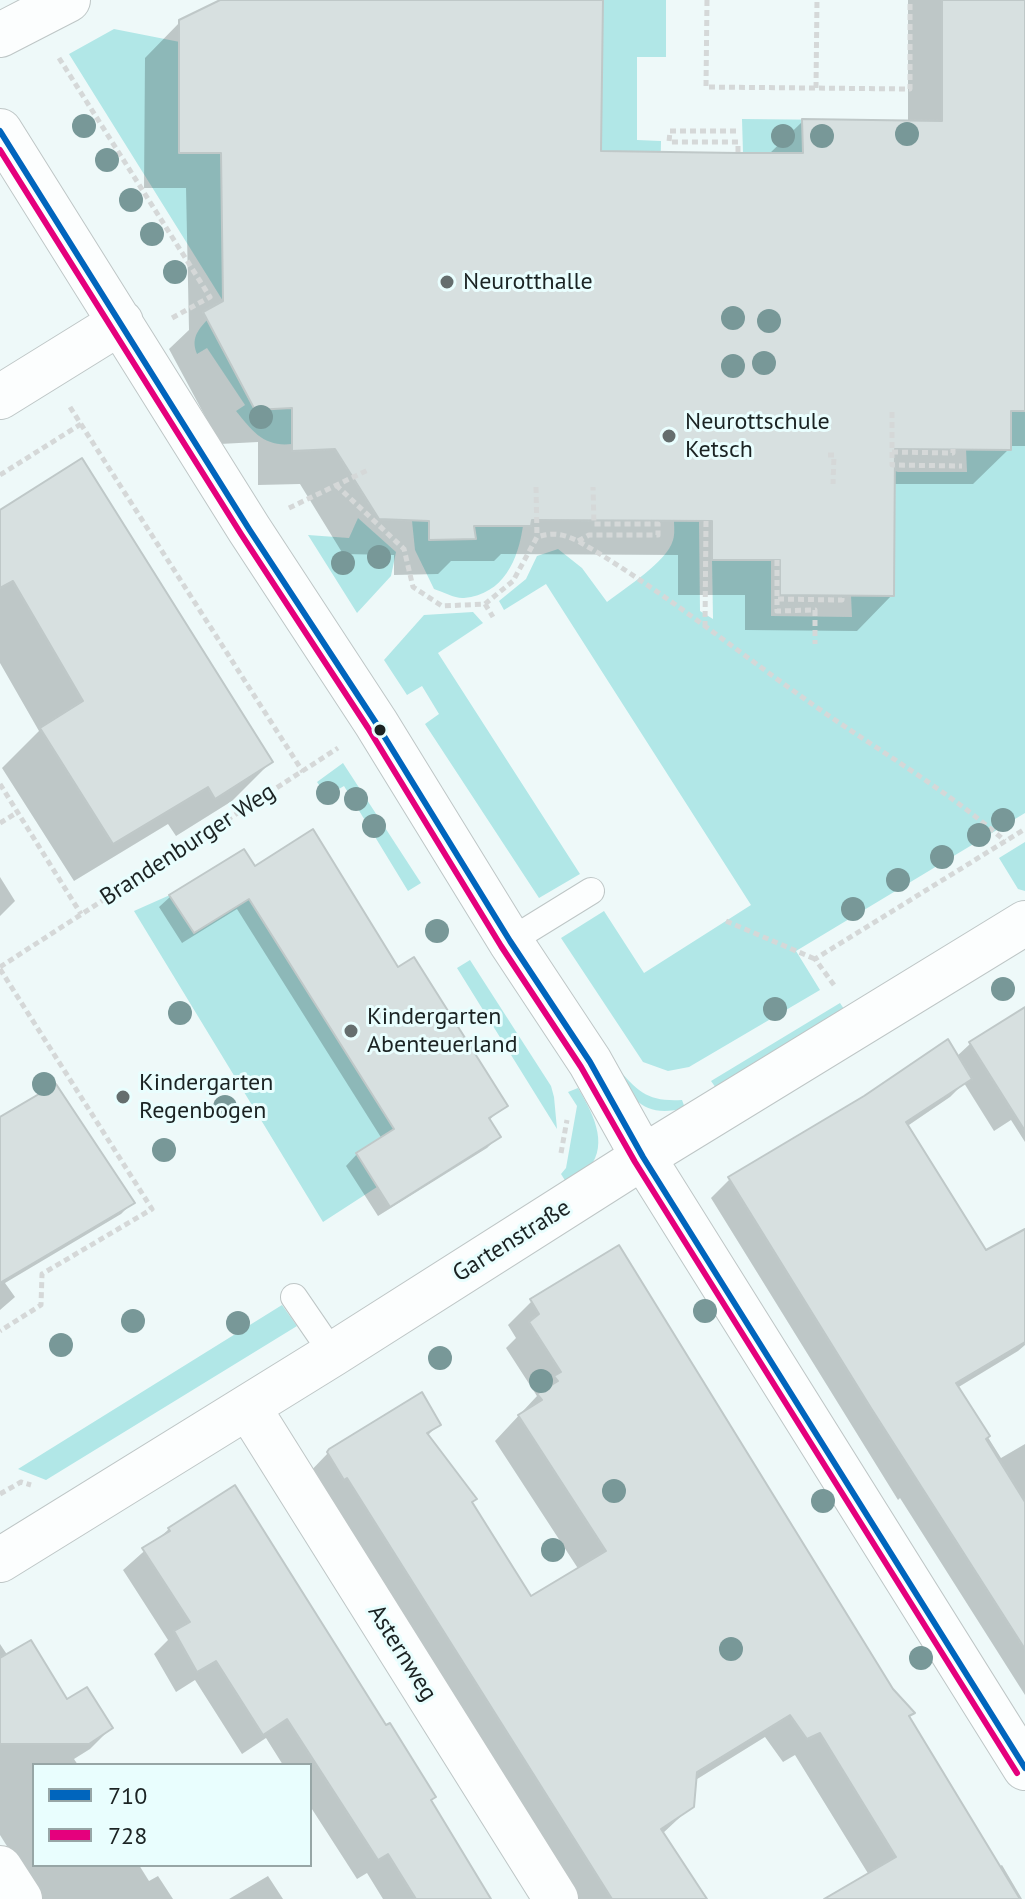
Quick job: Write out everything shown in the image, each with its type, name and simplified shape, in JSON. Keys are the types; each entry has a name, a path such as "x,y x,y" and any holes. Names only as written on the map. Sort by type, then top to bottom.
{"street":[{"path":"0,131 249,529 376,723 510,941 590,1062 643,1157 1025,1768"},
{"path":"0,397 46,369 127,332"},
{"name":"Gartenstraße","path":"0,1560 643,1157 1025,923"},
{"name":"Asternweg","path":"248,1407 556,1899"},
{"path":"0,1868 20,1899"}],"lane":[{"path":"510,941 591,891"},
{"path":"294,1297 333,1354"}],"path":[{"path":"707,0 706,87 910,89 910,0"},
{"path":"816,88 817,0"},
{"path":"34,18 210,297 127,332"},
{"path":"736,131 670,131 669,142 738,142 738,153"},
{"path":"46,369 303,772"},
{"path":"892,412 892,465 962,466"},
{"path":"0,475 81,424"},
{"path":"892,452 953,453 953,449"},
{"path":"828,455 834,455 833,484"},
{"path":"249,529 370,469"},
{"path":"336,485 404,549 413,587 442,606 485,604 513,581 537,537 536,487"},
{"path":"578,541 589,535 658,535 658,522 594,524 593,487"},
{"path":"705,627 706,521"},
{"path":"537,537 549,533 578,541 959,803 1005,841"},
{"path":"777,560 777,611 815,610 815,644"},
{"path":"777,599 842,600 842,596"},
{"path":"485,604 493,617"},
{"name":"Brandenburger Weg","path":"0,968 376,723"},
{"path":"0,784 81,914"},
{"path":"0,823 18,812"},
{"path":"815,959 1025,829"},
{"path":"726,921 815,959 840,994"},
{"path":"0,968 152,1209 42,1274 41,1305 0,1331"},
{"path":"568,1115 560,1159 552,1177 570,1205"}],"shaded area":[{"path":"603,0 666,0 666,57 637,57 637,140 661,141 660,191 601,191"},
{"path":"114,29 180,42 179,153 221,153 223,301 69,54"},
{"path":"742,119 845,120 844,154 743,153"},
{"path":"207,320 255,409 294,408 292,444 266,440 236,411 245,405 207,348 197,354 195,349 196,336"},
{"path":"1011,411 1025,411 1025,813 796,951 820,990 689,1067 668,1071 643,1062 561,938 604,911 644,973 751,905 546,584 504,610 499,601 526,579 537,556 558,549 582,568 607,602 663,557 673,540 674,521 699,521 700,611 713,619 712,560 771,560 771,616 852,617 851,596 894,596 895,522 883,467 898,472 967,472 966,449"},
{"path":"358,518 396,552 391,576 357,613 308,535 349,538"},
{"path":"412,521 429,521 429,540 475,539 474,526 523,526 513,563 507,573 489,590 461,598 434,589 415,550"},
{"path":"473,612 483,623 438,653 580,874 539,898 425,724 439,714 422,686 407,695 384,660 424,615"},
{"path":"343,763 421,883 408,891 344,786 327,796 317,782"},
{"path":"1025,842 1025,891 1018,889 999,858"},
{"path":"170,895 194,933 249,899 394,1129 356,1153 377,1187 323,1222 134,911"},
{"path":"470,960 551,1086 557,1129 457,968"},
{"path":"840,1003 844,1009 716,1088 711,1081"},
{"path":"617,1067 645,1094 682,1100 685,1108 671,1111 650,1109 634,1098"},
{"path":"578,1088 596,1127 598,1148 589,1168 566,1182 561,1174 566,1168 577,1106 568,1092"},
{"path":"282,1305 297,1326 46,1480 18,1469"}],"building":[{"name":"Neurottschule Ketsch","path":"220,0 603,0 601,151 803,153 802,119 942,121 942,0 1025,0 1025,411 1011,411 1011,450 895,449 894,596 780,595 780,560 712,560 712,521 532,520 531,526 474,526 476,539 429,540 429,521 379,519 335,449 292,451 292,408 255,410 203,312 223,301 221,153 179,153 179,20"},
{"path":"82,458 273,762 215,799 208,787 113,844 40,728 83,701 13,581 0,588 0,510"},
{"path":"313,829 398,967 414,957 508,1106 489,1118 501,1137 390,1207 356,1153 394,1129 249,899 194,933 169,895 244,849 255,866"},
{"path":"1025,1007 1025,1131 969,1042"},
{"path":"948,1039 972,1079 906,1122 986,1250 1025,1229 1025,1342 956,1383 990,1436 986,1439 1025,1502 1025,1649 728,1177 864,1096"},
{"path":"56,1084 135,1203 0,1283 0,1117"},
{"path":"619,1245 893,1689 915,1713 909,1716 1020,1899 824,1899 896,1857 820,1733 807,1739 790,1715 697,1772 694,1807 661,1829 707,1899 612,1899 347,1478 344,1480 327,1452 329,1449 422,1392 441,1425 427,1433 477,1499 472,1502 531,1596 606,1551 518,1415 542,1400 537,1394 558,1381 554,1376 561,1372 529,1322 539,1314 530,1299"},
{"path":"235,1485 386,1725 390,1723 436,1797 431,1800 491,1899 416,1899 388,1854 378,1860 287,1719 263,1735 216,1661 197,1672 174,1631 190,1622 142,1548"},
{"path":"31,1640 67,1699 87,1687 113,1728 89,1744 0,1744 0,1658"}],"transit line":[{"name":"710","path":"0,131 249,529 376,723 510,941 590,1062 643,1157 1025,1768"},
{"name":"728","path":"0,150 241,534 368,728 501,946 581,1067 635,1162 1017,1773"}],"place":[{"name":"Neurotthalle","path":"447,282"},
{"name":"Neurottschule Ketsch","path":"669,436"},
{"name":"Kindergarten Abenteuerland","path":"351,1031"},
{"name":"Kindergarten Regenbogen","path":"123,1097"}]}
